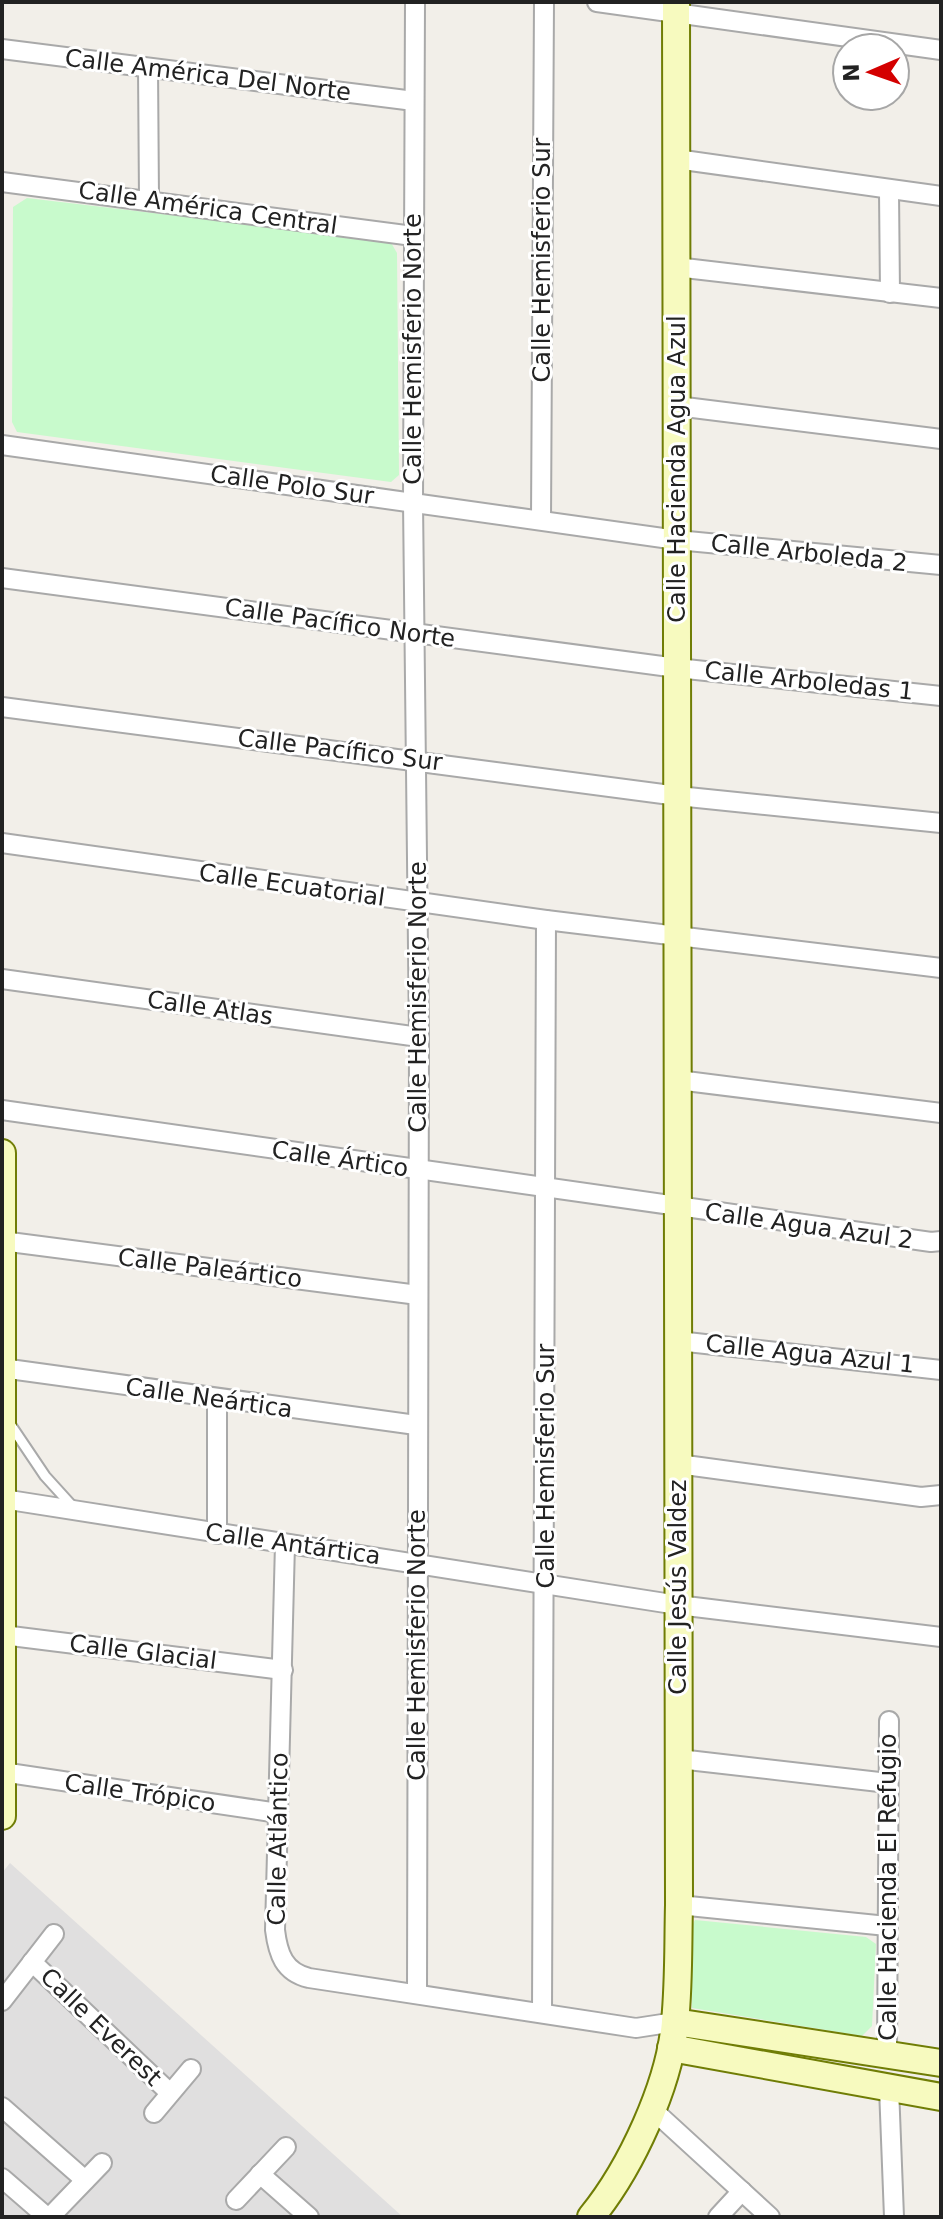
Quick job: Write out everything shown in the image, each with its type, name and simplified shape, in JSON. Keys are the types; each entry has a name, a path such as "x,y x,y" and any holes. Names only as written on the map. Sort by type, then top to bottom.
{"street":[{"name":"Calle Hemisferio Norte","path":"415,2 413,502 419,1037 417,1992"},
{"name":"Calle Hemisferio Sur","path":"541,519 544,2"},
{"path":"597,2 676,9 941,50"},
{"name":"Calle Hacienda Agua Azul","path":"676,9 677,937"},
{"name":"Calle América Del Norte","path":"2,49 414,101"},
{"path":"148,68 149,199"},
{"path":"676,159 889,192 941,196"},
{"name":"Calle América Central","path":"2,182 413,236"},
{"path":"889,192 890,293"},
{"path":"676,267 941,298"},
{"path":"677,406 941,439"},
{"name":"Calle Polo Sur","path":"2,445 677,540"},
{"name":"Calle Arboleda 2","path":"677,540 941,565"},
{"name":"Calle Pacífico Norte","path":"2,578 677,668"},
{"name":"Calle Arboledas 1","path":"677,668 941,696"},
{"name":"Calle Pacífico Sur","path":"2,707 417,759 678,796"},
{"path":"678,796 941,823"},
{"name":"Calle Ecuatorial","path":"2,843 546,920 941,968"},
{"name":"Calle Hemisferio Sur","path":"542,2012 548,1188 546,920"},
{"name":"Calle Jesús Valdez","path":"591,2217 621,2171 652,2109 671,2048 675,2022 679,1905 677,937"},
{"name":"Calle Atlas","path":"2,979 419,1037"},
{"path":"678,1080 941,1113"},
{"name":"Calle Ártico","path":"2,1110 678,1207"},
{"path":"2,1153 2,1816"},
{"name":"Calle Agua Azul 2","path":"678,1207 941,1241"},
{"name":"Calle Paleártico","path":"2,1241 418,1295"},
{"name":"Calle Agua Azul 1","path":"678,1341 941,1370"},
{"name":"Calle Neártica","path":"2,1368 416,1425"},
{"path":"217,1400 217,1534"},
{"path":"678,1464 921,1497 941,1495"},
{"name":"Calle Antártica","path":"3,1499 678,1605 941,1637"},
{"name":"Calle Atlántico","path":"285,1544 275,1930 283,1962 291,1971 309,1978 417,1992 636,2028 675,2022"},
{"name":"Calle Glacial","path":"3,1635 283,1670"},
{"name":"Calle Hacienda El Refugio","path":"887,2053 889,1721"},
{"path":"679,1759 888,1783"},
{"name":"Calle Trópico","path":"3,1772 278,1813"},
{"path":"679,1905 887,1926"},
{"path":"2,2001 54,1934"},
{"name":"Calle Everest","path":"32,1962 170,2093"},
{"path":"675,2022 941,2063"},
{"name":"Calle Atlántico","path":"636,2028 671,2048"},
{"path":"671,2048 941,2097"},
{"path":"154,2113 191,2069"},
{"path":"889,2088 894,2217"},
{"path":"2,2107 85,2180"},
{"path":"652,2109 770,2217"},
{"path":"236,2200 286,2147"},
{"path":"2,2178 48,2217 102,2163"},
{"path":"260,2174 309,2217"},
{"path":"718,2217 742,2191"}],"lane":[{"path":"3,1411 45,1476 76,1510"}],"shaded area":[{"path":"10,1863 403,2217 2,2217 2,1873"}],"green space":[{"path":"27,198 390,241 397,253 399,475 391,482 17,432 12,422 13,207"},
{"path":"695,1920 866,1937 876,1944 872,2026 862,2036 692,2008 689,1931"}]}
